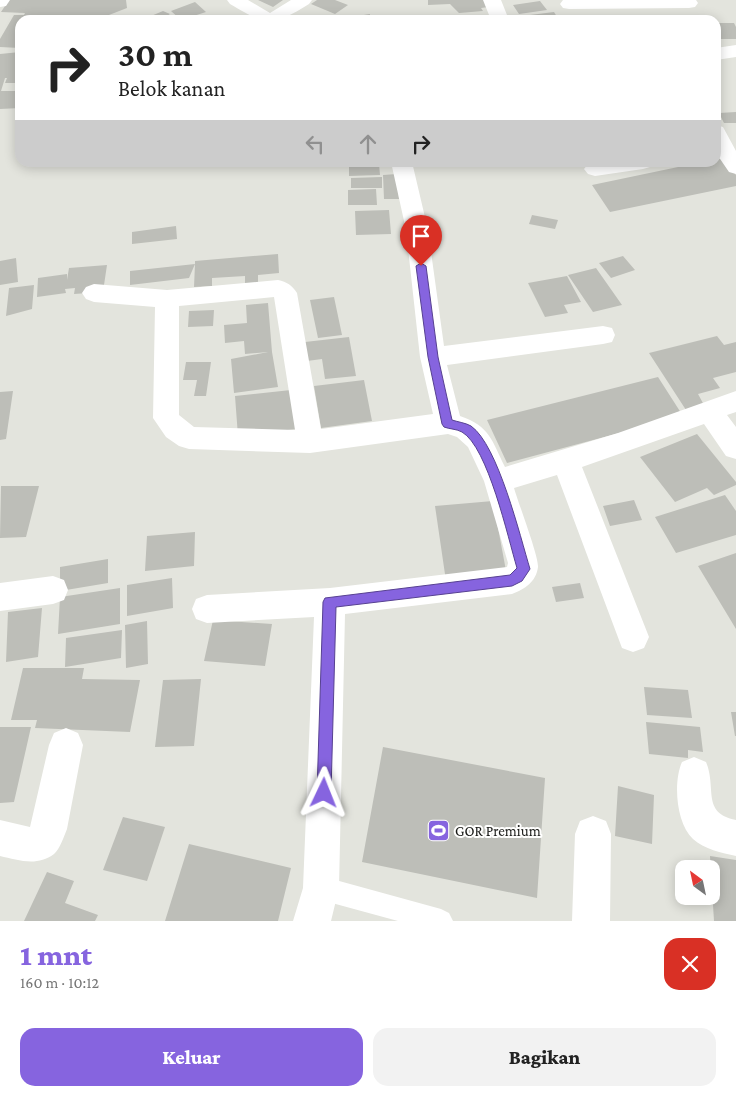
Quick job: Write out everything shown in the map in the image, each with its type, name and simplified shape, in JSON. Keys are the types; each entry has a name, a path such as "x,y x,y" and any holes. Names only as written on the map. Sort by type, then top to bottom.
{"street":[{"path":"236,0 261,15"},
{"path":"272,15 303,0"},
{"path":"492,0 494,15"},
{"path":"569,4 688,8"},
{"path":"721,53 736,51"},
{"path":"721,144 726,157"},
{"path":"402,167 417,230 433,357 448,424"},
{"path":"595,169 609,167"},
{"path":"94,293 167,299 274,287 285,293 310,442"},
{"path":"167,299 166,418 175,429 189,438 310,442 448,424 466,429 478,440 498,481 524,569 512,580 330,602 207,609"},
{"path":"433,357 603,335"},
{"path":"498,481 650,434 736,401"},
{"path":"709,411 736,448"},
{"path":"566,461 633,637"},
{"path":"0,597 52,590"},
{"path":"312,921 321,888 330,602"},
{"path":"0,838 31,845 42,841 49,829 66,745"},
{"path":"694,774 696,811 699,820 716,834 736,838"},
{"path":"591,921 593,834"}],"lane":[{"path":"321,888 441,921"}],"building":[{"path":"9,0 126,0 127,8 109,15 24,15 25,13 1,12"},
{"path":"258,0 283,0 273,7"},
{"path":"317,0 335,0 348,5 335,14 311,4"},
{"path":"428,0 485,0 488,7 481,8 483,11 459,13 450,4 428,5"},
{"path":"540,1 547,10 519,14 513,5"},
{"path":"195,2 206,12 197,15 175,15 171,11"},
{"path":"163,11 170,14 168,15 153,15"},
{"path":"554,12 556,15 530,15"},
{"path":"14,15 15,48 0,47 0,39"},
{"path":"721,23 734,23 736,39 721,39"},
{"path":"15,52 15,83 5,83 7,78 5,78 1,91 15,91 15,108 0,109 0,54"},
{"path":"736,112 736,123 724,123 721,113"},
{"path":"721,158 736,175 736,186 610,212 592,185 678,167 721,167"},
{"path":"349,167 379,167 380,175 349,176"},
{"path":"397,174 399,199 384,199 383,175"},
{"path":"382,177 382,188 351,188 351,178"},
{"path":"376,189 377,205 348,205 348,190"},
{"path":"389,210 391,234 356,235 355,211"},
{"path":"532,215 558,220 555,229 529,224"},
{"path":"176,226 177,239 132,244 132,232"},
{"path":"278,254 279,273 258,275 258,283 245,284 245,276 212,278 212,286 194,287 195,261"},
{"path":"623,256 635,270 611,278 599,263"},
{"path":"16,258 18,282 0,285 0,261"},
{"path":"195,264 189,278 130,285 130,271"},
{"path":"107,265 104,285 88,293 74,294 75,288 65,289 66,293 37,297 38,278 67,274 67,280 69,268"},
{"path":"596,268 622,305 593,312 568,275"},
{"path":"567,276 581,302 564,305 568,313 545,317 528,283"},
{"path":"34,285 32,309 6,316 9,288"},
{"path":"334,297 342,335 318,338 310,300"},
{"path":"268,303 272,352 278,387 234,393 231,359 268,352 245,354 244,341 225,343 224,325 247,323 246,305"},
{"path":"214,310 213,326 188,327 189,311"},
{"path":"717,336 724,345 736,342 736,372 713,378 720,388 698,394 704,405 686,410 649,353"},
{"path":"349,337 356,376 325,379 322,359 307,361 305,342"},
{"path":"186,362 211,362 206,396 194,396 197,380 183,380"},
{"path":"658,377 683,416 507,463 487,420"},
{"path":"364,380 372,421 321,428 314,386"},
{"path":"291,390 296,429 238,436 235,396"},
{"path":"13,391 6,439 0,440 0,392"},
{"path":"697,434 736,482 736,485 714,495 707,488 675,502 640,457"},
{"path":"1,486 39,486 26,537 0,538"},
{"path":"725,495 736,511 736,535 676,553 655,517"},
{"path":"634,500 642,520 610,526 603,506"},
{"path":"493,501 507,576 446,581 435,506"},
{"path":"195,532 194,566 145,571 147,536"},
{"path":"736,553 736,629 698,566"},
{"path":"108,559 108,583 60,591 60,567"},
{"path":"172,578 173,608 127,616 127,585"},
{"path":"580,583 584,598 556,602 552,587"},
{"path":"120,588 120,624 58,634 60,597"},
{"path":"42,608 38,657 6,662 8,612"},
{"path":"213,620 272,624 265,666 204,661"},
{"path":"147,621 148,664 126,668 125,625"},
{"path":"122,630 121,658 65,667 66,638"},
{"path":"23,668 84,668 82,679 140,680 130,732 35,728 37,720 11,720"},
{"path":"201,679 194,746 155,747 163,680"},
{"path":"644,687 688,690 692,718 647,715"},
{"path":"731,712 736,712 736,736 735,736"},
{"path":"646,722 700,727 703,752 688,750 688,758 649,754"},
{"path":"0,727 31,727 14,802 0,803"},
{"path":"383,747 545,778 537,898 362,862"},
{"path":"618,786 654,795 652,844 615,836"},
{"path":"123,817 165,827 147,881 103,870"},
{"path":"189,844 291,868 278,921 165,921"},
{"path":"710,856 736,860 736,921 714,921 713,905 720,905 720,860 710,860"},
{"path":"47,872 74,881 65,903 98,915 95,921 24,921"}],"place":[{"name":"GOR Premium","path":"439,831"}],"route":[{"path":"324,793 330,602 512,580 524,569 498,481 478,440 466,429 448,424 433,357 421,266"}]}
